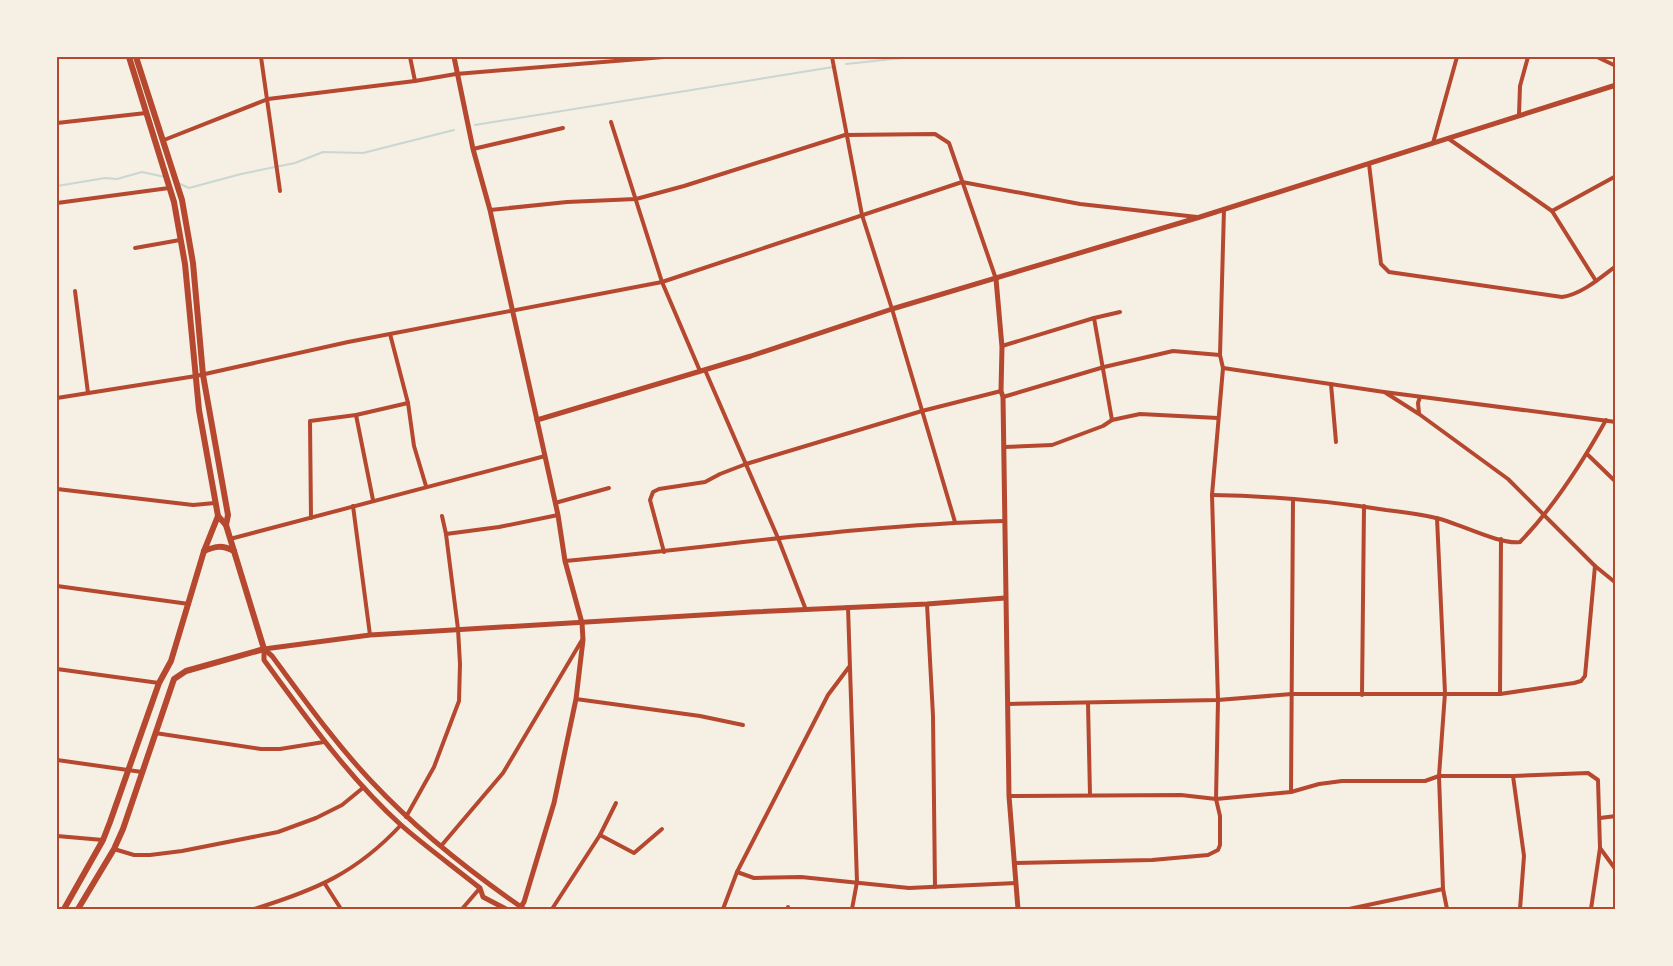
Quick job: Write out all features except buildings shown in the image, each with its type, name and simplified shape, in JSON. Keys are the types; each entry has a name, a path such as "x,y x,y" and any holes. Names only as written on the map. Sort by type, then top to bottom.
{"main road":[{"path":"129,57 170,188 181,239 200,376 228,515 226,525"},
{"path":"78,909 123,830 174,679 186,671 264,649 226,525 218,516 215,503 199,411 200,376 193,263 182,200 136,57"},
{"path":"64,909 103,840 159,683 171,661 204,551 218,516"},
{"path":"204,551 218,546 234,551"}],"street":[{"path":"261,57 280,191"},
{"path":"410,57 415,81"},
{"path":"264,649 272,656 332,737 406,817 523,907 554,803 576,699 583,640 582,623 565,561 558,515 490,210 473,149 454,57"},
{"path":"164,140 268,99 456,74 664,57"},
{"path":"832,57 862,215 955,522"},
{"path":"1433,144 1457,57"},
{"path":"1519,117 1520,86 1528,57"},
{"path":"1597,57 1616,66"},
{"path":"537,420 702,371 892,309 1200,217 1519,117 1616,84"},
{"path":"57,123 147,113"},
{"path":"611,122 662,282 746,464 806,611"},
{"path":"473,149 563,128"},
{"path":"490,210 567,202 636,199 845,135 935,134 949,143 996,279 1002,346 1009,796 1018,909"},
{"path":"1449,139 1552,211 1596,281"},
{"path":"1369,164 1381,264 1389,272 1555,297 1569,296 1596,281 1616,266"},
{"path":"1552,211 1616,176"},
{"path":"57,398 200,376 300,352 512,309 662,282 962,182 1080,204 1200,217"},
{"path":"57,203 170,188"},
{"path":"1014,863 1152,860 1214,853 1220,845 1220,816 1216,799 1218,699 1212,495 1223,368 1220,355 1224,209"},
{"path":"135,248 181,239"},
{"path":"75,291 88,393"},
{"path":"1002,346 1120,312"},
{"path":"1094,318 1112,420"},
{"path":"390,334 408,403 414,446 426,486"},
{"path":"664,552 650,500 653,492 659,489 705,482 746,464 922,411 1002,394 1104,367 1173,351 1220,355"},
{"path":"1223,368 1420,397 1616,422"},
{"path":"1331,384 1336,442"},
{"path":"1384,392 1419,414 1508,479 1595,567 1616,583"},
{"path":"1419,414 1420,397"},
{"path":"311,518 310,421 356,415 408,403"},
{"path":"1004,447 1052,445 1103,426 1112,420 1140,414 1218,418"},
{"path":"356,415 373,500"},
{"path":"1212,495 1293,499 1364,506 1437,518 1514,543 1520,542 1543,515 1587,454 1606,420"},
{"path":"1587,454 1616,482"},
{"path":"230,539 545,456"},
{"path":"555,503 609,488"},
{"path":"57,489 193,505 215,503"},
{"path":"1291,792 1293,499"},
{"path":"353,506 370,635"},
{"path":"1362,695 1364,506"},
{"path":"446,534 499,527 558,515"},
{"path":"406,817 434,768 459,701 458,629 442,516"},
{"path":"1437,518 1445,693 1439,776 1443,889 1447,909"},
{"path":"565,561 778,538 955,522 1004,521"},
{"path":"1500,694 1501,539"},
{"path":"1008,704 1088,704 1292,694 1500,694 1574,683 1581,681 1585,676 1595,567"},
{"path":"57,586 189,604"},
{"path":"264,649 370,635 1005,598"},
{"path":"927,604 933,716 934,887"},
{"path":"848,607 857,882 852,909"},
{"path":"441,846 503,773 583,640"},
{"path":"264,649 264,660 324,742 364,787 402,825 480,888 483,897 506,909"},
{"path":"723,909 737,872 828,695 849,667"},
{"path":"57,669 159,683"},
{"path":"576,699 700,716 743,725"},
{"path":"1088,704 1090,795"},
{"path":"154,733 261,749 280,749 324,742"},
{"path":"57,760 141,772"},
{"path":"1009,796 1180,795 1216,799 1291,792 1319,784 1342,781 1425,781 1439,776 1588,773 1598,780 1600,818 1600,849 1591,909"},
{"path":"1513,776 1524,856 1520,909"},
{"path":"114,849 134,855 150,855 222,844 278,832 316,818 342,805 364,787"},
{"path":"552,909 600,835 616,803"},
{"path":"1600,818 1616,816"},
{"path":"254,909 298,896 349,871 402,825"},
{"path":"600,835 634,853 662,829"},
{"path":"57,836 103,840"},
{"path":"1600,849 1616,870"},
{"path":"737,872 754,878 801,877 909,888 1017,883"},
{"path":"325,884 341,909"},
{"path":"462,909 480,888"},
{"path":"1349,909 1443,889"}],"waterway":[{"path":"846,64 912,57"},
{"path":"475,125 833,67"},
{"path":"178,183 189,188 295,163 323,152 363,153 454,130"},
{"path":"57,186 105,178 117,179 142,172 165,177"}]}
